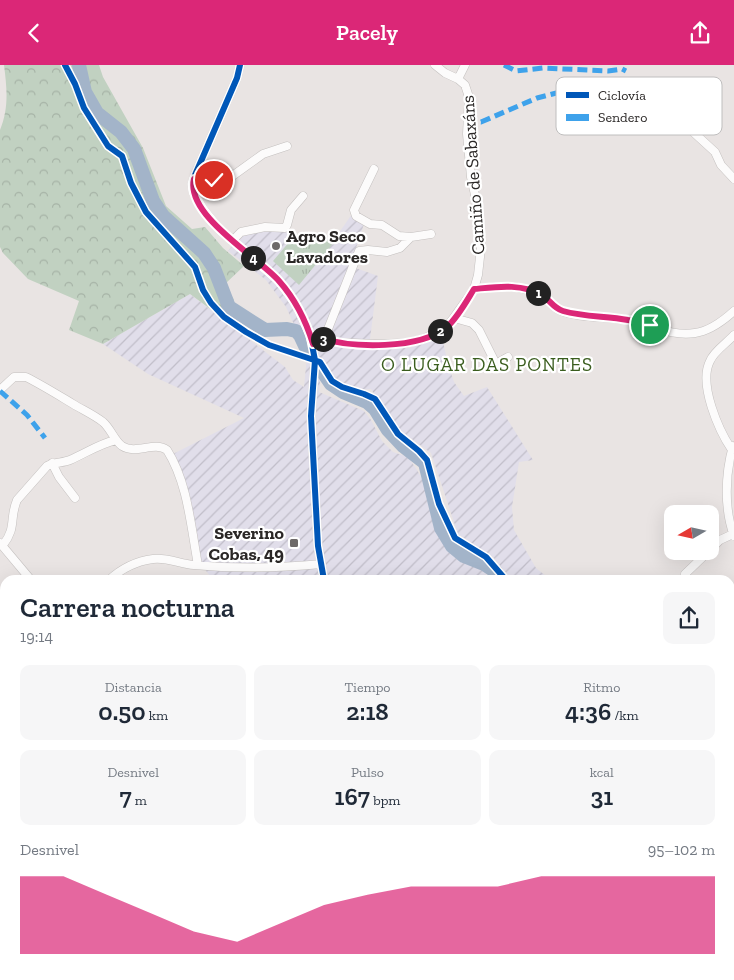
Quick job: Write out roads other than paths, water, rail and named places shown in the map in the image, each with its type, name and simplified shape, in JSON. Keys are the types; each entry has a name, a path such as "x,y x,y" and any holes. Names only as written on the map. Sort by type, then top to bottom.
{"street":[{"path":"240,65 237,78 194,179 193,192 210,219 232,241 267,269 288,291 304,319 313,344 315,360 312,433 318,546 323,575"},
{"path":"435,65 458,79"},
{"name":"Camiño de Sabaxáns","path":"320,338 331,342 356,344 407,343 447,327 474,289 478,275 481,248 478,208 471,177 467,134 469,97 465,85 458,79 465,65"},
{"path":"697,135 715,152 722,165 734,179"},
{"path":"194,179 200,181 231,177 263,154 287,146"},
{"path":"374,169 354,211 356,216 370,224 382,225 399,236 411,237 431,233"},
{"path":"232,241 241,232 265,227 285,228 291,210 303,196"},
{"path":"313,344 328,329 359,251 387,252 400,249 411,237"},
{"path":"474,289 506,286 523,288 540,294 560,310 574,314 628,320 680,334 707,331 734,311"},
{"path":"454,318 472,323 479,331 496,364 508,357"},
{"path":"719,541 734,535 727,492 733,447 726,442 711,408 707,382 708,364 711,358 734,335"},
{"path":"0,389 11,379 19,376 36,382 99,419 122,446 131,449 157,446 167,450 185,493 198,565"},
{"path":"27,575 1,544 12,531 16,500 52,463 68,461 101,444 116,440"},
{"path":"52,463 75,498"},
{"path":"116,575 124,569 154,559 198,565 285,568 320,564"},
{"path":"685,574 700,560"}],"waterway":[{"path":"79,65 85,92 97,113 121,132 134,149 153,201 163,216 204,253 214,268 229,307 265,330 287,329 296,331 307,350"},
{"path":"318,365 331,384 343,392 367,402 375,409 388,430 403,446 425,463 441,528 452,546 464,556 484,564 498,575"}],"place":[{"name":"Agro Seco Lavadores","path":"276,246"},
{"name":"Severino Cobas, 49","path":"294,543"}],"district":[{"name":"O LUGAR DAS PONTES","path":"487,364"}]}
